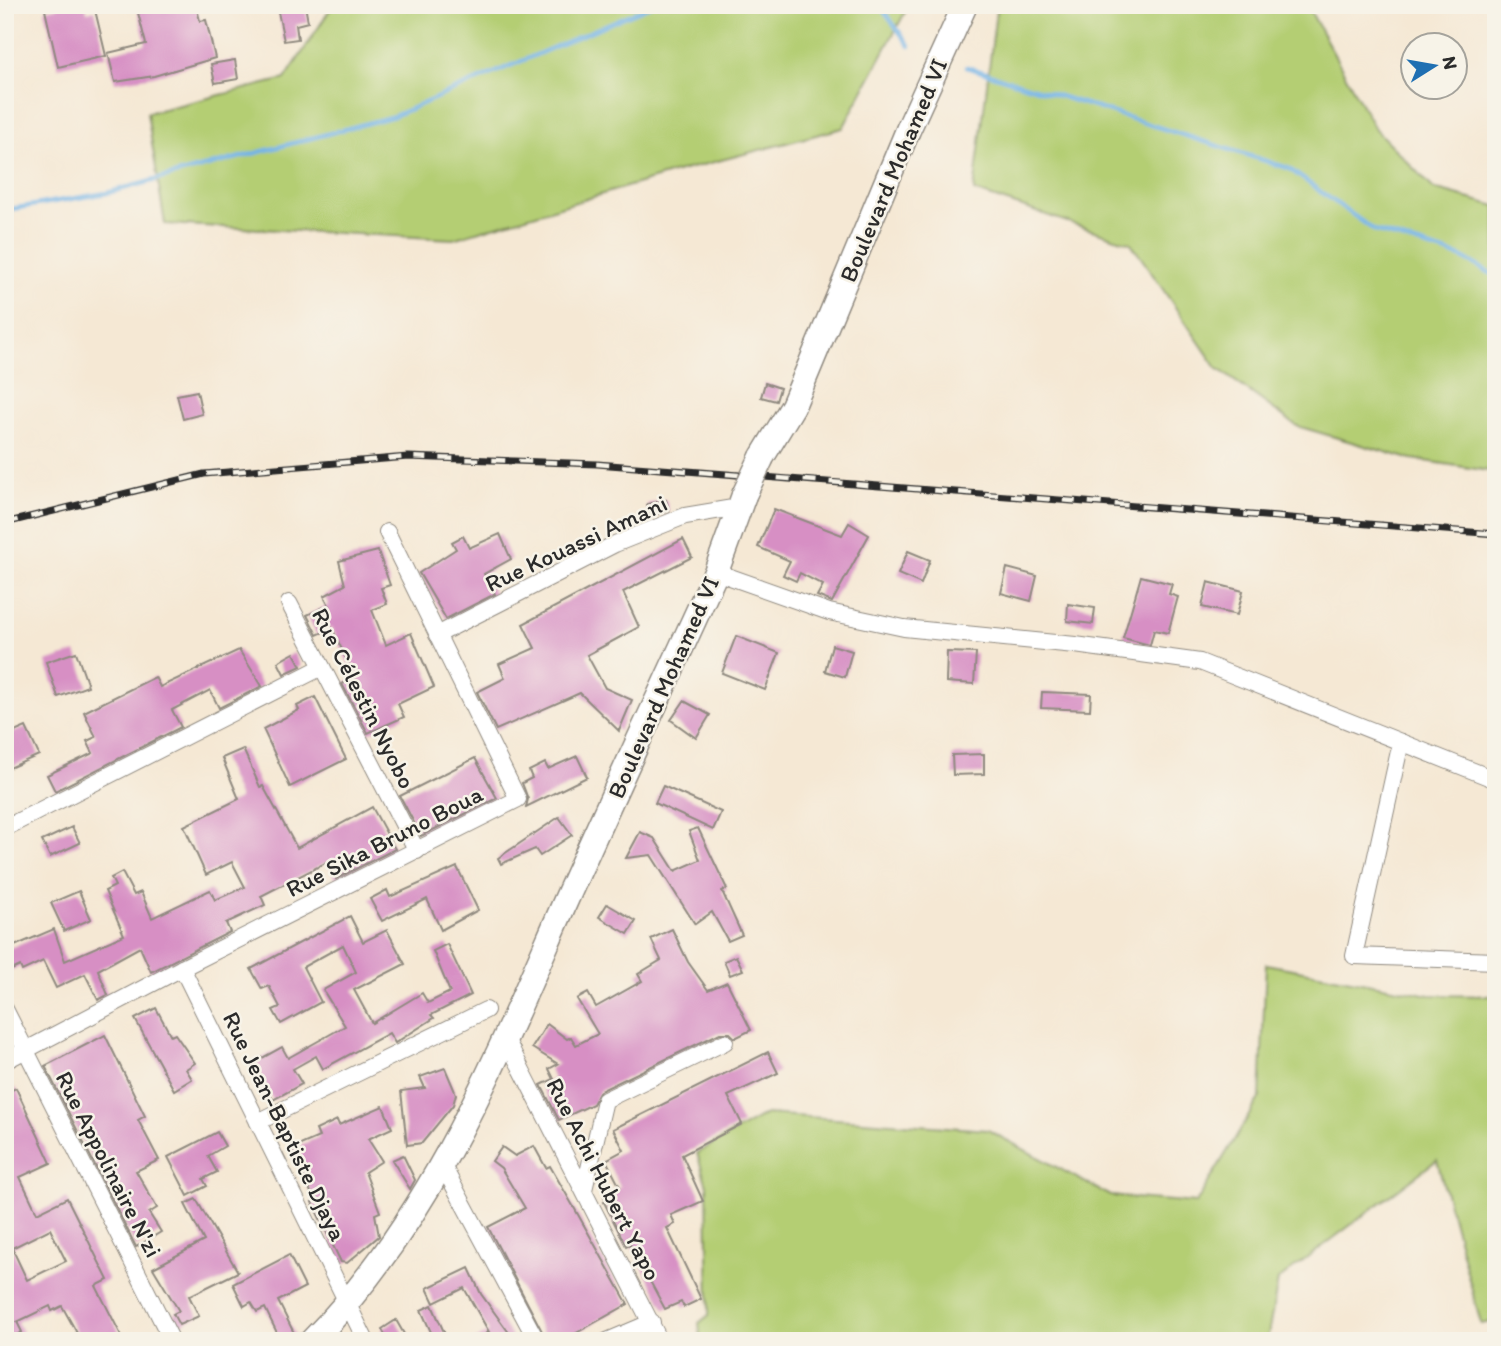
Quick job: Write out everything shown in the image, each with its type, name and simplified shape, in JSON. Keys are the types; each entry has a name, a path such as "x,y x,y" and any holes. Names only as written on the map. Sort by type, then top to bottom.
{"main road":[{"name":"Boulevard Mohamed VI","path":"313,1341 348,1305 398,1238 443,1166 506,1039 716,572 741,501 762,457 793,406 908,130 965,5"}],"street":[{"name":"Rue Kouassi Amani","path":"437,635 615,544 685,516 741,501"},
{"name":"Rue Sika Bruno Boua","path":"5,1061 182,968 518,799 387,532"},
{"path":"716,572 829,612 904,628 1074,645 1200,662 1496,780"},
{"name":"Rue Célestin Nyobo","path":"289,603 417,851"},
{"path":"5,828 322,667"},
{"path":"1401,742 1354,956 1496,961"},
{"name":"Rue Jean-Baptiste Djaya","path":"182,968 366,1341"},
{"name":"Rue Appolinaire N'zi","path":"5,1009 172,1341"},
{"path":"258,1122 486,1010"},
{"name":"Rue Achi Hubert Yapo","path":"506,1039 660,1341"},
{"path":"584,1190 605,1100 725,1042"},
{"path":"443,1166 537,1341"},
{"path":"607,1341 652,1322"}],"green space":[{"path":"333,5 909,5 843,128 676,172 453,239 165,224 147,113 285,79"},
{"path":"1000,5 1307,5 1375,129 1434,189 1496,206 1496,472 1406,458 1297,426 1217,368 1131,243 974,191 996,11"},
{"path":"1266,964 1430,995 1496,996 1496,1321 1481,1324 1437,1160 1278,1280 1267,1341 701,1341 699,1323 709,1315 707,1186 697,1153 766,1114 988,1130 1110,1196 1196,1203 1260,1097"}],"building":[{"path":"67,5 86,5 87,12 95,10 106,56 58,67 45,10"},
{"path":"136,5 196,5 200,21 206,20 215,58 154,76 115,82 108,53 146,44"},
{"path":"305,5 308,22 296,25 298,39 284,41 277,7"},
{"path":"235,60 238,79 215,83 211,64"},
{"path":"765,383 780,388 776,401 761,397"},
{"path":"197,391 202,414 183,419 177,395"},
{"path":"666,500 669,511 649,516 647,504"},
{"path":"774,509 842,535 849,523 869,535 832,602 817,596 823,585 800,573 796,581 783,575 790,561 758,547"},
{"path":"500,534 511,559 484,574 495,594 446,619 419,573 456,549 452,542 463,536 469,548"},
{"path":"683,539 692,557 623,592 639,627 587,655 605,688 632,700 619,731 580,693 496,730 477,692 505,678 499,664 535,648 523,624"},
{"path":"378,551 390,585 381,588 387,604 372,610 386,645 411,633 434,687 398,704 404,717 368,733 342,684 355,678 332,628 317,635 307,615 329,605 324,596 345,585 339,561"},
{"path":"908,551 930,560 921,584 898,574"},
{"path":"1007,568 1037,576 1031,601 1001,593"},
{"path":"1141,576 1172,584 1169,594 1178,597 1168,633 1154,630 1150,645 1123,638"},
{"path":"1208,582 1243,591 1237,615 1202,607"},
{"path":"1068,604 1095,608 1093,624 1067,621"},
{"path":"736,636 779,653 765,690 722,673"},
{"path":"832,645 852,651 845,677 825,671"},
{"path":"239,650 262,686 219,708 210,690 172,710 181,727 55,791 47,775 93,753 87,741 96,737 84,712 155,677 160,687"},
{"path":"76,652 88,686 58,697 46,662"},
{"path":"947,652 976,653 974,684 946,682"},
{"path":"294,653 301,666 284,674 278,662"},
{"path":"1042,692 1091,694 1090,710 1041,708"},
{"path":"315,697 346,759 290,787 263,729 299,710 297,706"},
{"path":"684,701 710,715 696,738 671,720"},
{"path":"26,727 39,755 5,770 5,736"},
{"path":"243,749 260,787 263,786 297,848 372,807 395,849 336,879 327,862 261,896 265,905 226,923 230,932 151,972 140,947 98,970 108,995 98,1000 85,974 56,988 43,961 22,971 20,966 5,973 5,950 54,929 65,961 124,935 105,891 115,886 111,878 122,872 134,895 141,892 152,918 210,890 215,900 245,887 232,862 206,875 184,826 239,799 222,758"},
{"path":"984,754 984,774 953,775 952,755"},
{"path":"577,756 587,777 526,807 528,799 522,783 532,778 529,771 545,763 548,769"},
{"path":"475,758 497,798 421,836 400,796"},
{"path":"663,786 721,812 713,830 655,803"},
{"path":"559,817 572,835 540,856 535,849 501,864 498,858"},
{"path":"72,827 80,843 50,857 42,841"},
{"path":"698,828 727,889 722,891 742,935 728,941 712,912 695,924 651,855 626,858 640,832 654,838 675,871 700,860 689,831"},
{"path":"457,867 478,910 441,930 427,899 382,921 370,899 387,890 390,897"},
{"path":"79,891 91,919 64,931 51,903"},
{"path":"607,904 636,921 628,934 599,917"},
{"path":"350,916 363,942 387,930 405,964 354,990 372,1023 422,993 428,1003 450,992 433,951 447,944 471,995 431,1015 434,1018 395,1043 389,1033 323,1069 316,1056 293,1069 302,1084 273,1100 253,1063 282,1047 288,1058 345,1026 323,990 356,972 343,945 303,967 321,1002 281,1024 273,1010 280,1007 269,986 262,989 251,969"},
{"path":"672,929 688,962 708,990 727,982 751,1030 735,1038 730,1033 720,1033 600,1091 593,1104 559,1120 541,1085 554,1079 549,1069 558,1064 532,1048 547,1024 567,1039 571,1037 576,1045 598,1034 577,999 588,993 596,1007 642,981 638,974 661,960 651,939"},
{"path":"736,956 743,970 730,975 724,961"},
{"path":"156,1008 171,1036 175,1034 195,1063 186,1069 192,1079 174,1090 135,1019"},
{"path":"105,1035 145,1116 138,1120 159,1160 136,1171 157,1208 149,1213 161,1232 136,1247 45,1066"},
{"path":"768,1052 778,1073 728,1096 742,1124 682,1155 703,1201 671,1215 675,1224 667,1228 701,1299 684,1307 681,1302 665,1309 630,1244 626,1246 604,1202 607,1201 604,1196 620,1187 606,1160 624,1150 613,1129"},
{"path":"445,1068 456,1094 453,1105 422,1143 407,1145 401,1091 425,1088 420,1077"},
{"path":"16,1088 51,1163 20,1177 37,1213 67,1198 108,1280 96,1286 122,1337 115,1341 61,1341 77,1333 62,1306 52,1311 50,1306 17,1322 22,1332 5,1341 5,1093","holes":["50,1229 66,1261 27,1280 12,1248"]},
{"path":"383,1106 392,1128 368,1139 382,1161 365,1172 380,1212 375,1214 379,1236 347,1263 341,1262 312,1202 315,1201 291,1149 319,1137 316,1130 337,1120 339,1125"},
{"path":"217,1132 225,1146 208,1156 217,1172 203,1179 207,1186 188,1196 168,1157"},
{"path":"534,1146 546,1168 550,1166 628,1304 562,1341 547,1341 488,1227 525,1208 501,1168 492,1161 502,1147 515,1156"},
{"path":"403,1155 415,1180 410,1189 392,1160"},
{"path":"196,1199 238,1272 189,1296 199,1316 179,1325 173,1314 179,1311 153,1268 204,1241 185,1204"},
{"path":"289,1255 305,1287 278,1301 298,1341 281,1341 265,1308 257,1312 251,1302 244,1306 233,1284"},
{"path":"469,1268 481,1294 515,1341 474,1341 489,1332 464,1288 434,1303 427,1288"},
{"path":"432,1305 448,1341 435,1341 421,1310"},
{"path":"396,1320 408,1341 388,1341 382,1329"}],"waterway":[{"path":"5,210 107,193 394,116 652,5"},
{"path":"879,5 910,46"},
{"path":"967,67 1288,168 1375,231 1461,257 1496,276"}],"railway":[{"path":"5,523 204,474 408,457 597,464 1496,534"}]}
